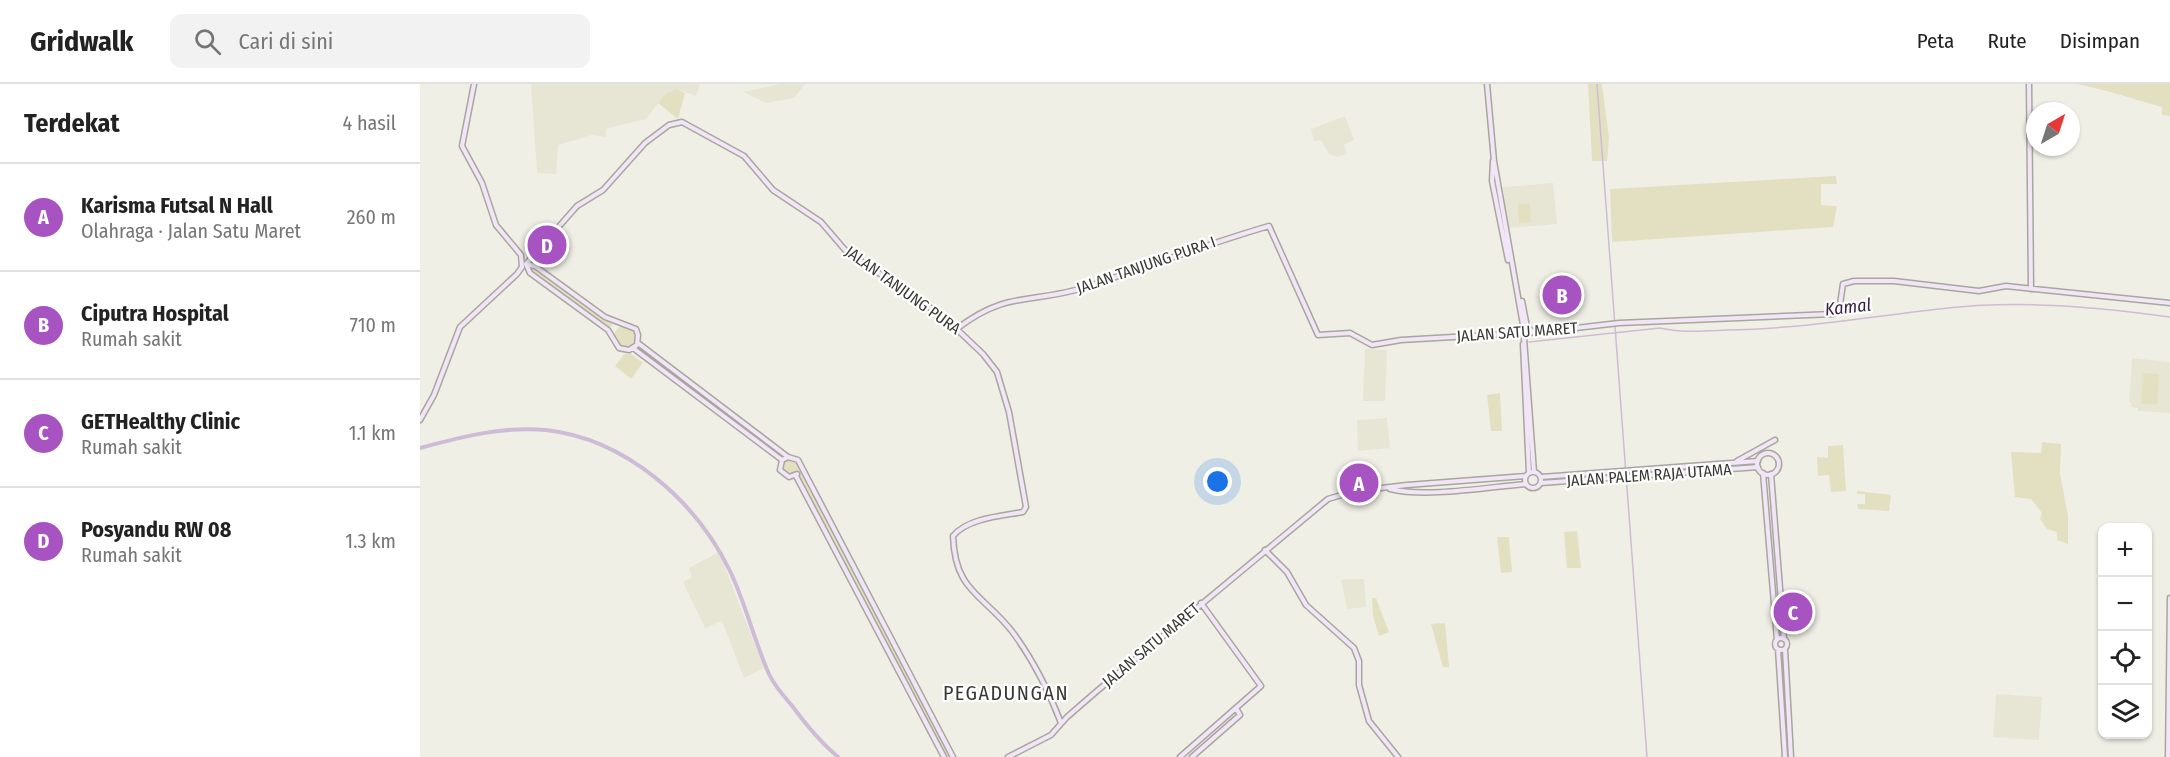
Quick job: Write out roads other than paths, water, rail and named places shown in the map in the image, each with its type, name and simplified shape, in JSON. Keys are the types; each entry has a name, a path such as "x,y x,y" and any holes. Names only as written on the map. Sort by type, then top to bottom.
{"street":[{"path":"474,84 462,146 482,183 496,225 521,255 526,270 613,335 619,348 633,348 782,460"},
{"path":"1487,84 1494,161 1522,331 1530,474 1526,484"},
{"path":"2030,84 2031,289 2107,294 2170,303"},
{"name":"JALAN TANJUNG PURA","path":"524,262 577,206 603,190 645,143 669,125 682,122 744,156 773,190 821,222 846,252 958,328 997,372 1009,412 1026,507 1023,512 985,520 958,531 953,536 956,564 970,591 1000,618 1033,661 1061,723"},
{"path":"1494,161 1492,181 1522,331"},
{"name":"JALAN SATU MARET","path":"1269,226 1318,336 1350,333 1372,345 1401,340 1533,332 1619,323 1833,314 1839,311 1843,284 1854,281 1894,281 1979,291 2006,286 2031,289"},
{"name":"JALAN TANJUNG PURA I","path":"958,328 982,310 1003,302 1070,292 1187,250 1269,226"},
{"path":"524,262 552,278 618,328"},
{"path":"420,420 435,395 455,334 472,314 517,274 524,262"},
{"path":"547,285 552,278"},
{"path":"1516,287 1527,327 1533,332"},
{"path":"613,335 618,328 629,325 636,329 638,343 788,457 798,460 800,469 953,757"},
{"path":"633,348 638,343"},
{"path":"1734,463 1775,440"},
{"path":"1763,473 1771,474 1779,467 1775,455 1766,453 1758,461 1758,467 1763,473 1785,757"},
{"path":"788,457 782,460 780,467 782,474 789,477 796,476"},
{"name":"JALAN PALEM RAJA UTAMA","path":"1541,477 1758,461"},
{"name":"JALAN PALEM RAJA UTAMA","path":"1526,484 1534,488 1541,483 1758,467"},
{"path":"796,476 800,469"},
{"path":"1530,474 1541,477 1541,483"},
{"name":"JALAN SATU MARET","path":"1008,757 1020,748 1051,735 1061,723 1201,603 1328,499 1354,491 1530,474"},
{"path":"1771,474 1784,639 1787,643 1785,649 1791,757"},
{"path":"796,476 943,756 950,752"},
{"name":"JALAN SATU MARET","path":"1389,489 1405,492 1438,491 1526,484"},
{"path":"1265,550 1287,572 1306,605 1354,648 1359,661 1359,685 1369,721 1398,756"},
{"path":"2168,757 2170,598"},
{"path":"1180,757 1261,686 1201,603"},
{"path":"1777,640 1784,639"},
{"path":"1778,649 1785,649"},
{"path":"1192,757 1240,715 1236,708"}],"waterway":[{"path":"1597,84 1647,757"},
{"name":"Kamal","path":"1529,342 1660,328 1693,331 1782,327 1976,306 2059,306 2170,317"},
{"path":"420,448 498,431 546,430 575,436 604,446 630,460 655,478 678,498 716,545 736,584 771,679 825,746 838,757"}],"place":[{"name":"Posyandu RW 08","path":"547,245"},
{"name":"Ciputra Hospital","path":"1562,295"},
{"name":"Karisma Futsal N Hall","path":"1359,483"},
{"name":"GETHealthy Clinic","path":"1793,612"}],"district":[{"name":"PEGADUNGAN","path":"1006,693"}]}
